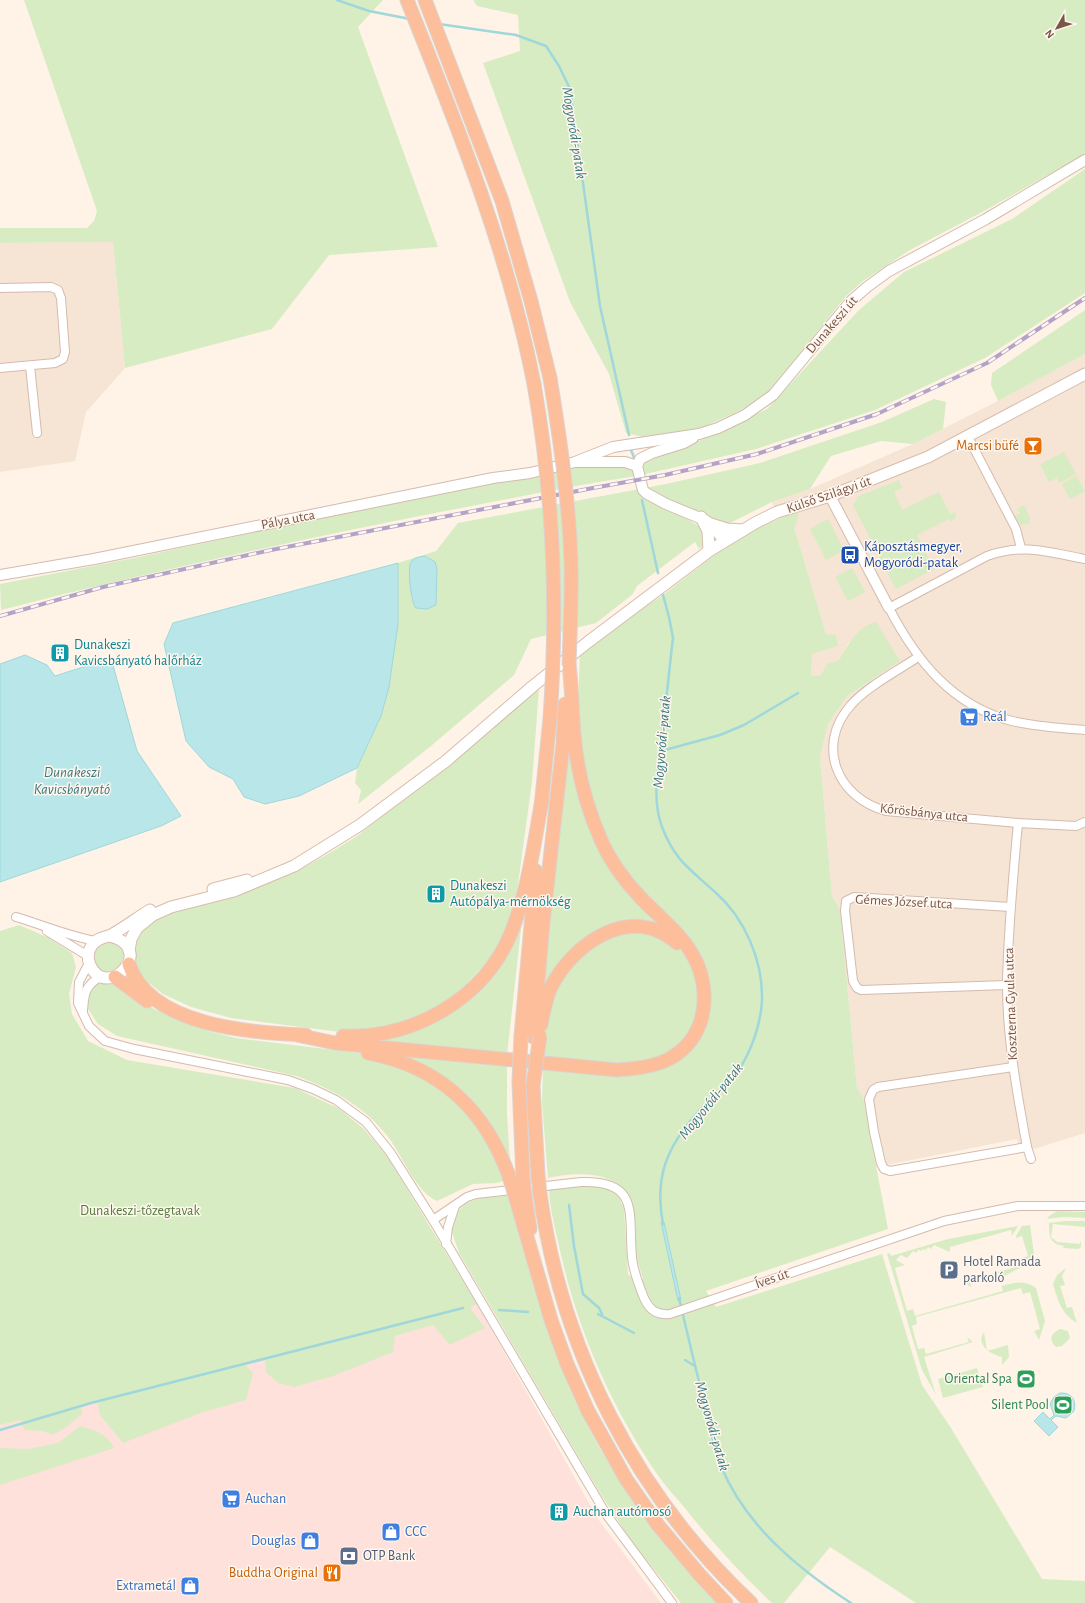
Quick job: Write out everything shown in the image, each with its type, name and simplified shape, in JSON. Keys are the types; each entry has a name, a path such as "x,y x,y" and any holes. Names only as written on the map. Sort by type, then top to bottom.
{"highway":[{"path":"407,0 454,118 498,242 517,310 534,384 545,453 554,552 554,641 550,719 542,800 531,1037 538,1176 547,1237 563,1301 582,1356 610,1418 637,1466 669,1512 711,1563 751,1603"},
{"path":"425,0 502,201 530,294 550,378 560,439 568,519 571,588 568,712 563,744 531,1037 519,1082 523,1178 520,1197"},
{"path":"129,957 133,975 143,989 160,1002 193,1019 229,1029 335,1043 617,1070 646,1068 666,1062 682,1050 691,1040 701,1024 704,1006 704,989 692,953 619,873 608,856 594,822 582,784 568,712"},
{"path":"115,977 160,1010 188,1022 236,1037 299,1039 359,1036 398,1030 422,1022 440,1013 460,999 476,984 490,969 511,933 528,875 542,800"},
{"path":"531,1037 544,1011 551,987 563,969 588,943 611,930 623,927 638,927 663,933 676,941 685,950 698,969"},
{"path":"299,1039 404,1062 443,1083 461,1098 481,1120 499,1151 510,1179 520,1197 551,1320 567,1364 599,1431 626,1478 658,1525 699,1574 726,1603"}],"main road":[{"name":"Külső Szilágyi út","path":"268,876 294,866 324,849 409,789 446,761 533,686 588,642 709,551 743,530 777,512 830,496 922,460 1085,374"},
{"path":"701,517 708,531 709,551"},
{"path":"712,524 727,529 743,530"},
{"path":"268,876 234,891 171,907 153,915 137,928 131,939 129,957 121,974 115,977 101,976 96,973 89,959 89,950 96,941 110,936 150,909 169,901 233,883 268,876"},
{"path":"110,936 118,938 125,943 129,957"}],"street":[{"name":"Dunakeszi út","path":"575,462 590,455 620,446 699,434 739,418 773,395 851,301 889,272 986,219 1085,160"},
{"path":"0,288 51,287 58,290 62,298 65,352 63,359 55,363 0,368"},
{"path":"30,366 37,433"},
{"path":"699,434 684,443 652,453 640,460 637,466 643,490 646,493 666,504 701,517 712,524 724,542"},
{"path":"968,437 1016,529 1021,548"},
{"path":"575,462 625,462 637,466"},
{"name":"Pálya utca","path":"0,575 94,559 493,478 530,473 575,462"},
{"path":"830,496 902,634 929,670 959,698 986,712 1014,722 1085,730"},
{"path":"889,608 987,556 1003,550 1021,548 1036,549 1085,560"},
{"name":"Kőrösbánya utca","path":"918,657 859,697 842,717 835,732 833,747 834,762 844,784 862,801 873,808 886,811 1018,823 1076,826 1085,822"},
{"name":"Koszterna Gyula utca","path":"1018,823 1010,907 1007,985 1013,1067 1027,1147 1031,1159"},
{"name":"Gémes József utca","path":"1007,985 861,990 857,988 853,981 845,911 846,901 854,897 1010,907"},
{"path":"16,917 78,938 96,941"},
{"path":"29,921 66,940 89,959 79,982 77,993 78,1003 89,1026 106,1041 134,1049 288,1080 313,1089 336,1100 366,1122 380,1138 433,1220 606,1514 672,1603"},
{"path":"82,1014 83,998 87,987 101,976"},
{"path":"1013,1067 878,1087 873,1090 869,1099 874,1132 880,1163 884,1169 890,1171 1027,1147"},
{"name":"Íves út","path":"455,1206 467,1197 476,1194 553,1185 595,1181 604,1183 618,1190 625,1197 631,1211 632,1258 640,1288 646,1302 654,1313 661,1315 670,1314 950,1219 1018,1206 1085,1206"},
{"path":"433,1220 455,1206"},
{"path":"446,1244 448,1227 455,1206"}],"shaded area":[{"path":"113,242 125,368 86,412 75,461 0,472 0,243"},
{"path":"1085,354 1085,1133 1021,1153 1017,1139 876,1167 863,1097 857,1088 840,910 832,896 820,757 828,724 847,696 900,660 849,642 838,661 821,675 811,676 812,654 837,646 836,635 826,634 794,527 781,527 772,502 810,489 913,444 998,401"},
{"path":"477,1304 598,1519 661,1603 0,1603 0,1425 457,1312"}],"green space":[{"path":"24,0 383,0 358,27 438,247 329,255 272,329 125,368 113,242 0,243 0,228 87,228 94,221 97,211"},
{"path":"473,0 1085,0 1085,154 986,210 910,250 863,281 846,296 768,394 735,413 701,428 647,438 626,433 609,374 570,302 483,63 520,51 518,15 477,6"},
{"path":"1085,169 1085,293 985,358 875,410 756,449 641,475 640,468 643,460 679,450 767,409 859,310 904,272 1012,219"},
{"path":"1085,310 1085,354 998,401 991,385 992,373"},
{"path":"934,399 946,402 943,429 913,444 881,441 831,456 810,489 772,502 726,525 698,510 687,519 704,529 706,544 699,549 695,542 637,586 633,594 596,623 531,639 514,675 431,746 358,804 361,790 355,783 357,768 381,716 398,624 398,563 436,551 458,523 666,484 760,463 882,422"},
{"path":"1064,452 1076,474 1059,483 1057,478 1049,482 1040,464"},
{"path":"576,465 633,467 636,476 538,493 330,534 165,570 1,610 0,584 134,558 482,484 530,478"},
{"path":"1076,476 1085,491 1070,499 1062,484"},
{"path":"899,480 902,488 894,492 902,510 939,492 950,514 955,512 956,515 955,519 951,522 949,519 917,535 934,569 896,589 853,505 859,496"},
{"path":"1024,505 1030,518 1029,523 1023,525 1019,524 1015,516 1020,513 1017,509"},
{"path":"799,511 796,525 794,527 826,634 836,635 838,646 812,654 811,676 821,675 827,664 838,661 858,632 876,622 900,661 847,696 828,724 820,757 832,896 840,910 857,1088 863,1097 888,1229 706,1291 716,1307 882,1254 922,1385 951,1428 1042,1579 1085,1581 1085,1603 916,1603 830,1547 784,1603 772,1603 737,1568 663,1483 657,1474 626,1424 612,1398 588,1344 569,1288 550,1204 549,1188 595,1183 616,1191 624,1208 628,1274 633,1279 643,1279 636,1253 634,1212 630,1198 622,1188 612,1181 601,1177 588,1175 574,1174 548,1178 542,1102 543,1067 623,1074 686,1051 707,979 622,870 596,821 577,731 580,654 635,613 663,595 717,553 763,525"},
{"path":"828,519 844,550 826,560 810,529"},
{"path":"852,568 865,592 848,601 835,577"},
{"path":"539,688 532,782 515,906 509,926 494,955 457,994 437,1008 399,1024 348,1033 231,1018 191,1007 163,994 140,976 136,968 134,938 139,932 158,917 269,882 295,872 328,854 357,836 412,793"},
{"path":"568,750 570,750 590,826 664,927 608,927 542,998 545,957"},
{"path":"523,911 507,1055 370,1040 463,1003"},
{"name":"Dunakeszi-tőzegtavak","path":"19,925 49,938 72,953 76,967 69,994 72,1014 88,1041 127,1060 295,1088 338,1108 363,1128 387,1156 477,1304 470,1308 485,1328 450,1345 433,1325 395,1336 393,1352 333,1376 294,1387 278,1383 266,1372 265,1360 245,1365 253,1373 246,1400 203,1412 123,1443 100,1415 97,1402 81,1405 82,1414 65,1428 52,1435 43,1431 24,1430 21,1420 0,1425 0,931"},
{"path":"633,930 672,943 682,951 691,964 697,980 699,996 697,1012 691,1028 683,1041 671,1052 656,1059 628,1064 599,1064 541,1059 550,1001 566,972 601,939"},
{"path":"109,942 120,946 124,957 120,968 109,972 98,968 94,957 98,946"},
{"path":"98,984 113,984 122,987 154,1009 212,1032 236,1038 359,1053 381,1058 423,1073 478,1121 506,1180 497,1183 473,1184 437,1201 429,1196 415,1180 385,1133 366,1114 345,1098 296,1076 117,1036 98,1024 86,1006 91,986"},
{"path":"391,1054 507,1065 507,1114 510,1162 488,1122 470,1099 459,1089 434,1071"},
{"path":"510,1193 518,1228 551,1340 574,1398 590,1430 608,1462 648,1522 670,1550 719,1603 681,1603 632,1542 600,1493 459,1253 452,1232 452,1225 461,1208 479,1198"},
{"path":"1057,1211 1085,1212 1085,1218 1063,1217 1047,1219"},
{"path":"1085,1221 1085,1227 1053,1224 1051,1237 1057,1242 1080,1244 1081,1240 1081,1247 1078,1249 1063,1248 1064,1246 1055,1243 1051,1238 1049,1223"},
{"path":"1030,1225 1034,1254 1030,1263 1000,1278 998,1273 970,1281 971,1287 969,1286 964,1280 965,1275 967,1281 1019,1266 1018,1260 1028,1256 1022,1236 1016,1238 1016,1236 1022,1226"},
{"path":"1018,1226 1012,1236 1011,1230 950,1247 950,1252 934,1245 931,1249 928,1247 926,1250 918,1250 916,1253 913,1251 907,1258 901,1255 896,1260 905,1265 895,1268 907,1311 913,1309 915,1316 1003,1291 1002,1286 1019,1282 1032,1285 1036,1288 1045,1321 1039,1340 1034,1331 1040,1329 1030,1292 1023,1294 1021,1288 916,1317 917,1324 912,1326 918,1349 924,1348 926,1354 969,1342 967,1337 973,1342 924,1357 936,1395 922,1370 887,1254 890,1253 891,1256 948,1239"},
{"path":"1066,1268 1062,1276 1065,1285 1060,1286 1067,1308 1072,1307 1077,1323 1064,1311 1053,1284 1057,1275"},
{"path":"1060,1329 1068,1331 1070,1338 1062,1346 1056,1347 1051,1339 1054,1333"},
{"path":"984,1332 987,1349 983,1345 982,1341"},
{"path":"1008,1345 1009,1357 1002,1365 1002,1357 988,1351"},
{"path":"977,1368 983,1387 943,1398 938,1379"},
{"path":"80,1426 104,1436 114,1448 0,1485 0,1448 28,1449 58,1443"}],"water":[{"path":"425,556 435,562 437,569 436,605 427,609 416,608 414,605 411,593 409,571 412,560"},
{"path":"398,563 398,624 389,687 381,716 357,768 299,796 265,804 244,797 233,779 209,767 186,741 164,644 173,623"},
{"name":"Dunakeszi Kavicsbányató","path":"25,655 47,665 55,676 111,658 137,751 181,816 161,826 0,882 0,664"},
{"path":"661,1222 664,1222 681,1300 678,1301"},
{"path":"1060,1393 1070,1395 1074,1400 1074,1411 1066,1418 1056,1416 1051,1420 1058,1427 1049,1436 1034,1421 1043,1412 1050,1419 1054,1415 1050,1404 1054,1397"}],"waterway":[{"name":"Mogyoródi-patak","path":"337,0 369,11 410,19"},
{"name":"Mogyoródi-patak","path":"439,24 516,35 546,46 559,66 570,89 600,306 629,435"},
{"name":"Mogyoródi-patak","path":"631,450 635,460"},
{"name":"Mogyoródi-patak","path":"642,500 658,573"},
{"name":"Mogyoródi-patak","path":"663,595 673,638 656,793 659,816 667,839 684,864 726,903 743,927 750,941 759,970 762,1000 760,1019 751,1047 743,1063 730,1082 699,1111 688,1124 671,1150 662,1177 660,1191 663,1224"},
{"path":"661,751 720,735 744,725 798,693"},
{"path":"569,1205 574,1246 583,1294 599,1308 602,1314"},
{"name":"Mogyoródi-patak","path":"679,1298 711,1434 721,1466 731,1487 744,1508 775,1544 812,1576 851,1603"},
{"path":"0,1430 91,1403 463,1308"},
{"path":"499,1310 528,1312"},
{"path":"598,1314 634,1333"},
{"path":"685,1360 695,1366"}],"railway":[{"path":"0,616 103,587 271,550 665,475 757,454 877,414 987,363 1085,298"}],"place":[{"name":"Marcsi büfé","path":"1033,446"},
{"name":"Káposztásmegyer, Mogyoródi-patak","path":"850,555"},
{"name":"Dunakeszi Kavicsbányató halőrház","path":"60,653"},
{"name":"Reál","path":"969,717"},
{"name":"Dunakeszi Autópálya-mérnökség","path":"436,894"},
{"name":"Hotel Ramada parkoló","path":"949,1270"},
{"name":"Oriental Spa","path":"1026,1379"},
{"name":"Silent Pool","path":"1063,1405"},
{"name":"Auchan","path":"231,1499"},
{"name":"Auchan autómosó","path":"559,1512"},
{"name":"CCC","path":"391,1532"},
{"name":"Douglas","path":"310,1541"},
{"name":"OTP Bank","path":"349,1556"},
{"name":"Buddha Original","path":"332,1573"},
{"name":"Extrametál","path":"190,1586"}]}
